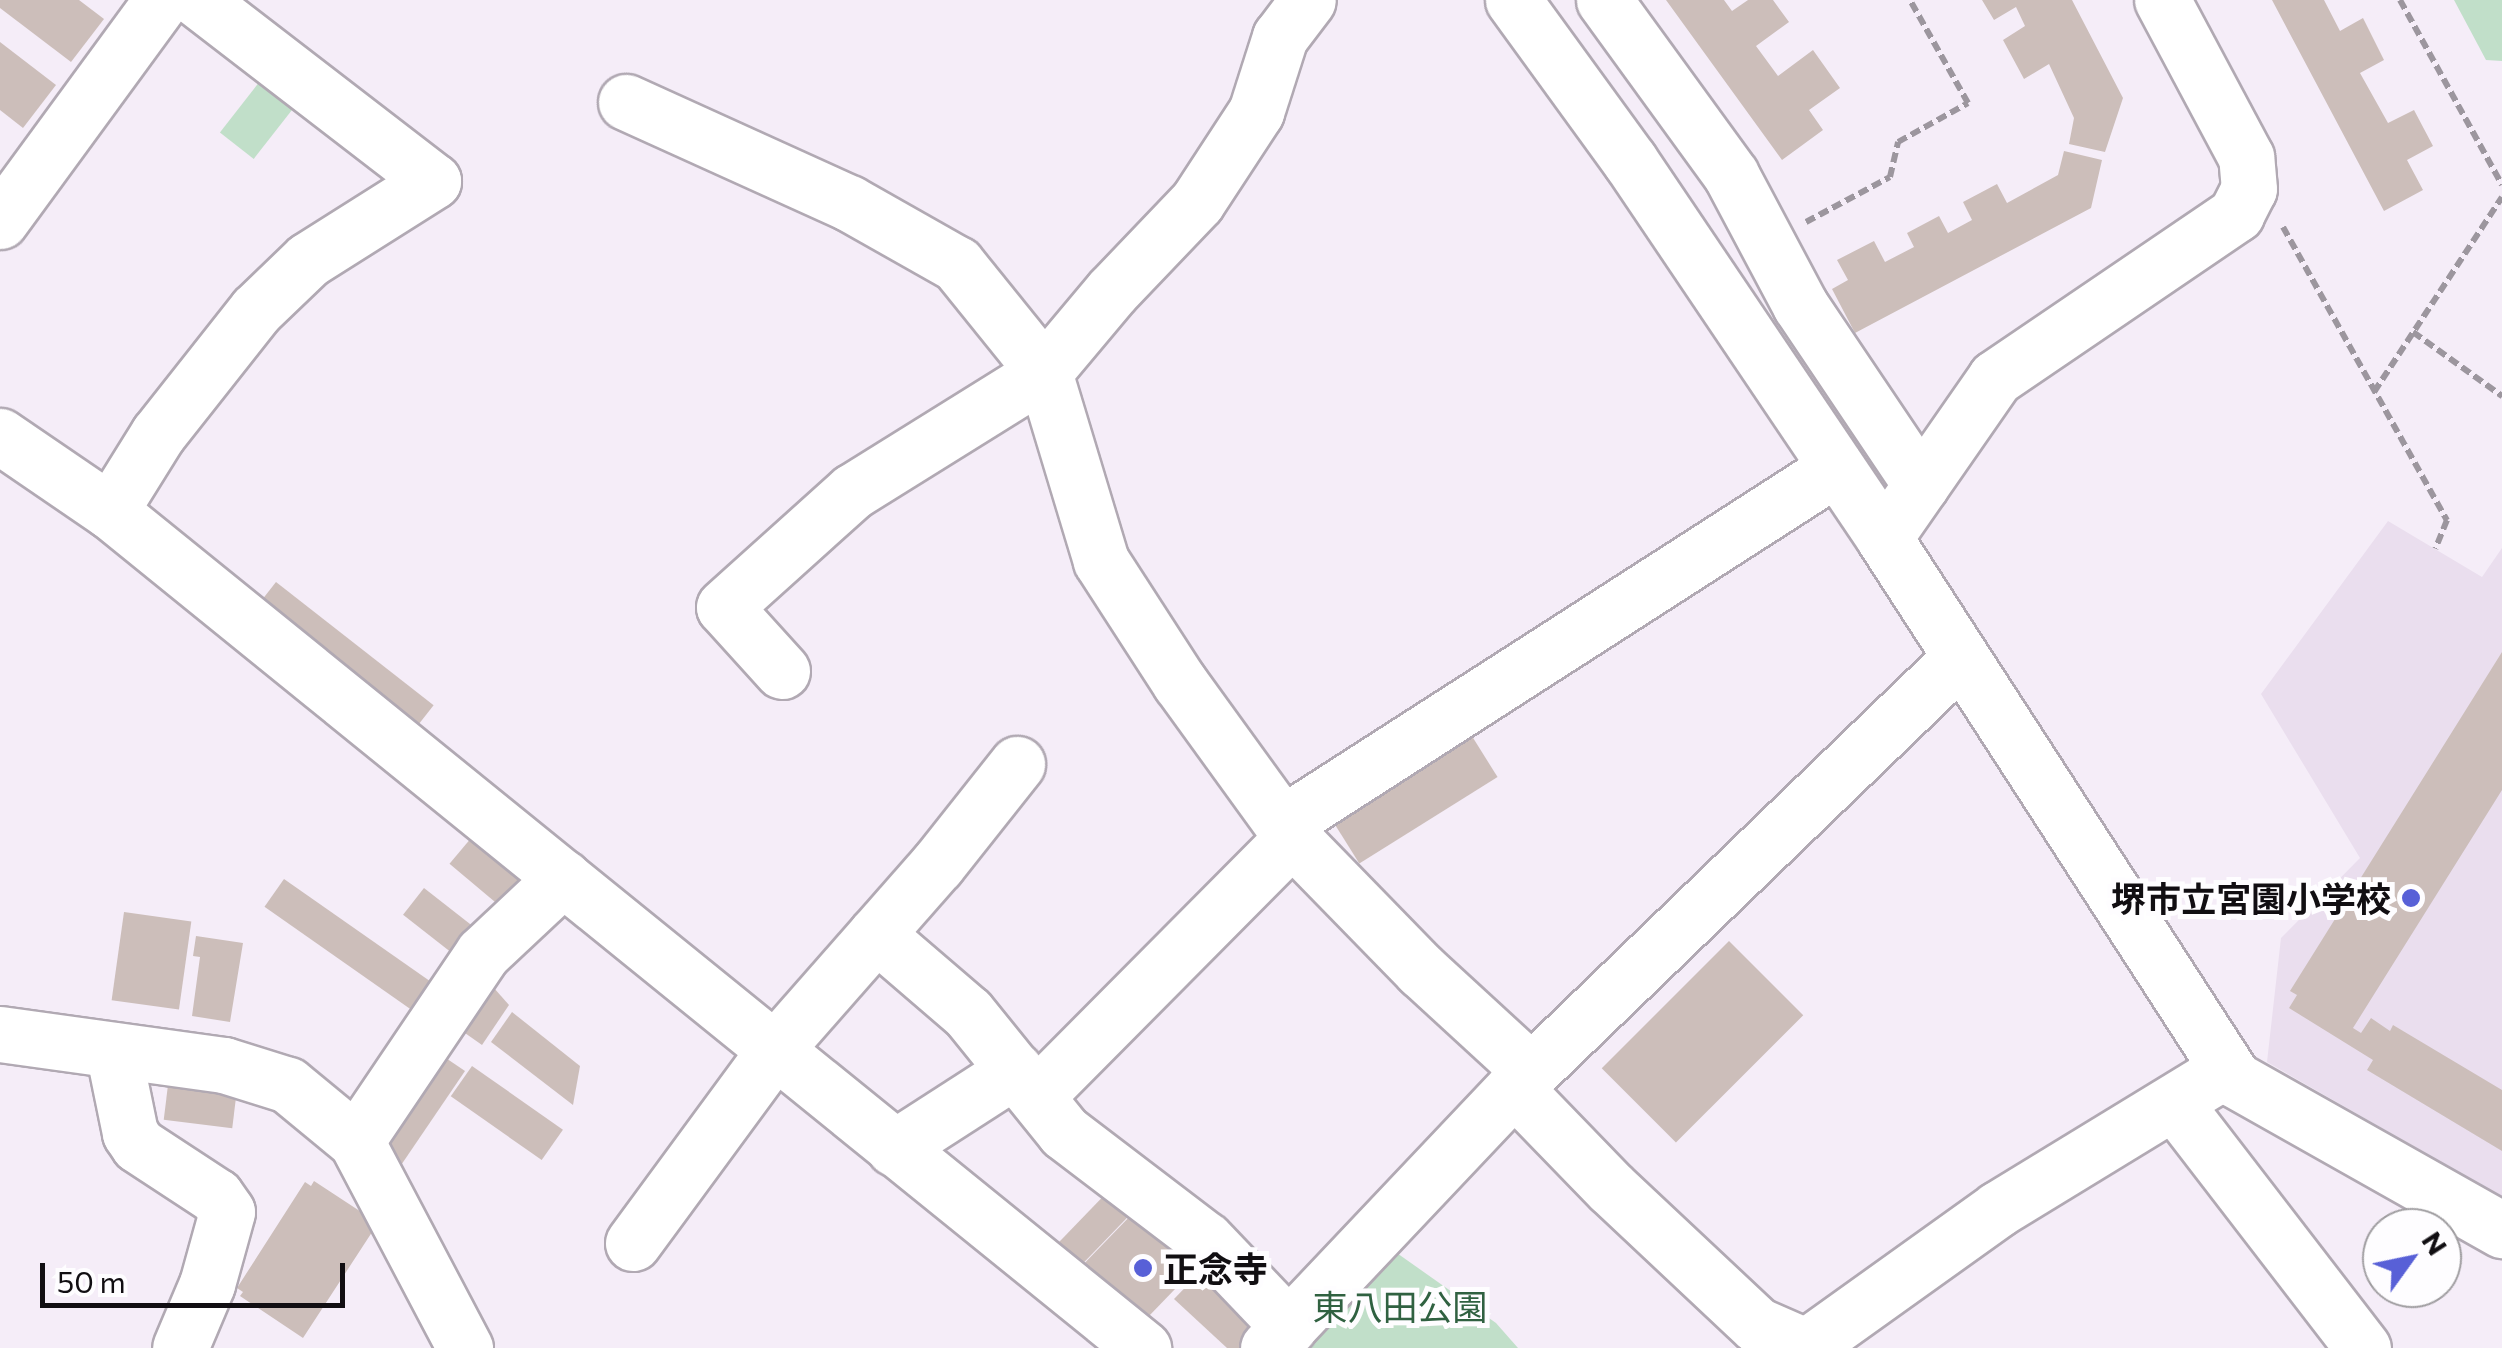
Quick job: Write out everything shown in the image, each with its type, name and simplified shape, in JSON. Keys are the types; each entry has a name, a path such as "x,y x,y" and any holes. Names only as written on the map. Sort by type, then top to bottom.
{"street":[{"path":"0,221 162,0"},
{"path":"110,511 158,434 256,310 308,260 433,181 198,0"},
{"path":"782,670 724,607 854,491 1044,372 1112,291 1197,202 1256,112 1280,36 1308,0"},
{"path":"1513,0 1630,161 1884,538 2234,1079 2502,1230"},
{"path":"1604,0 1732,175 1800,304 1922,485"},
{"path":"1884,538 1995,378 2236,214 2249,189 2246,157 2162,0"},
{"path":"626,102 849,204 957,264 1044,372 1101,561 1180,683 1287,831 1523,1080 1611,1188 1757,1325 1796,1344 1998,1209 2228,1069"},
{"path":"1718,292 1770,248"},
{"path":"0,436 110,511 1143,1348"},
{"path":"894,1148 1025,1083 1287,831 1836,468"},
{"path":"876,934 968,1013 1064,1132 1206,1240 1278,1337 1523,1080 1960,658"},
{"path":"633,1244 776,1048 1017,764"},
{"path":"356,1141 482,954 564,878"},
{"path":"0,1034 224,1065 288,1086 356,1141 465,1348"},
{"path":"113,1050 130,1133 138,1145 216,1196 227,1212 207,1284 180,1348"},
{"path":"2174,1104 2362,1348"}],"path":[{"path":"1770,248 1890,176 1898,142 1968,103 1910,0"},
{"path":"2400,0 2502,185"},
{"path":"2373,392 2502,196"},
{"path":"2277,216 2447,520 2435,549"},
{"path":"2413,332 2502,396"}],"shaded area":[{"name":"堺市立宮園小学校","path":"2388,521 2482,577 2502,548 2502,1197 2267,1062 2281,938 2360,858 2261,694"}],"green space":[{"path":"2454,0 2502,0 2502,61 2486,60"},
{"path":"271,67 305,93 254,159 220,132"},
{"name":"東八田公園","path":"1394,1251 1496,1323 1518,1348 1296,1348"}],"building":[{"path":"0,0 79,0 104,19 71,62 0,8"},
{"path":"1666,0 1724,0 1732,11 1748,0 1773,0 1789,22 1756,46 1778,76 1813,50 1840,88 1809,110 1823,130 1782,160"},
{"path":"1982,0 2072,0 2123,98 2105,152 2069,144 2074,118 2049,64 2024,79 2003,40 2025,26 2016,7 1994,20"},
{"path":"2272,0 2324,0 2340,31 2363,18 2384,60 2360,73 2388,123 2414,110 2433,146 2407,160 2423,190 2384,211"},
{"path":"0,42 56,85 23,128 0,110"},
{"path":"2064,151 2102,160 2091,208 1855,333 1832,289 1848,280 1837,260 1874,241 1885,262 1914,247 1907,233 1939,216 1948,233 1972,220 1963,202 1997,184 2007,203 2058,175"},
{"path":"276,582 434,705 416,728 258,605"},
{"path":"2502,652 2502,790 2353,1028 2361,1033 2371,1018 2390,1031 2393,1025 2502,1090 2502,1151 2367,1070 2373,1060 2289,1008 2297,995 2290,991"},
{"path":"1470,733 1498,777 1359,863 1332,819"},
{"path":"472,837 529,885 507,912 450,864"},
{"path":"284,879 438,987 418,1015 264,907"},
{"path":"424,888 482,933 461,960 403,915"},
{"path":"124,912 191,921 179,1010 112,1000"},
{"path":"196,936 243,943 230,1022 192,1016 200,957 193,956"},
{"path":"1729,941 1803,1015 1676,1143 1602,1068"},
{"path":"486,979 509,1005 482,1045 455,1026"},
{"path":"512,1012 580,1066 573,1105 491,1042"},
{"path":"434,1050 465,1071 395,1174 375,1139"},
{"path":"472,1066 563,1130 542,1160 451,1096"},
{"path":"168,1085 236,1093 232,1128 164,1120"},
{"path":"314,1181 378,1223 303,1338 240,1296 243,1292 237,1288 305,1182 311,1186"},
{"path":"1118,1181 1141,1203 1078,1269 1055,1246"},
{"path":"1135,1211 1195,1269 1141,1325 1081,1267"},
{"path":"1210,1262 1269,1317 1240,1348 1227,1348 1174,1299"}],"place":[{"name":"堺市立宮園小学校","path":"2411,898"},
{"name":"正念寺","path":"1143,1268"}]}
